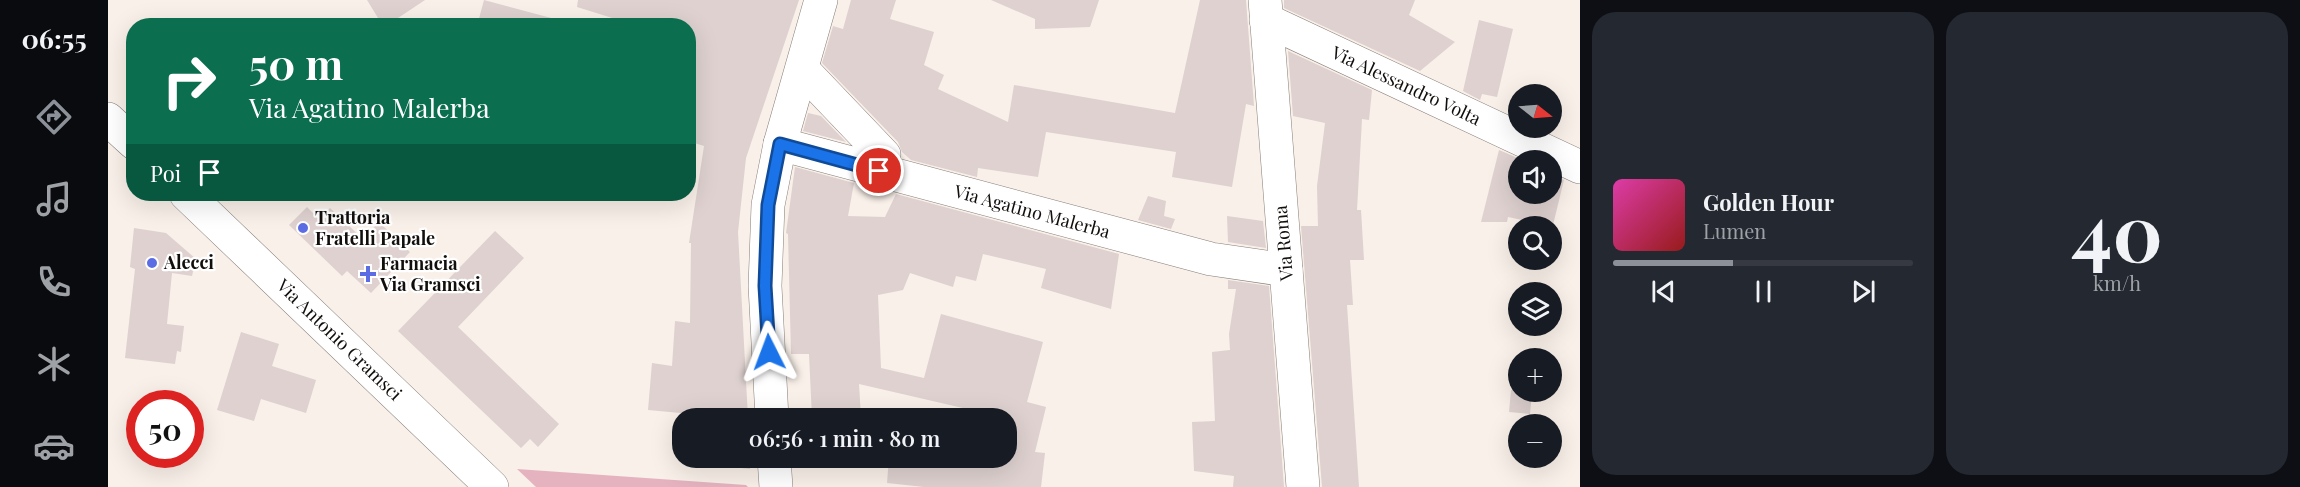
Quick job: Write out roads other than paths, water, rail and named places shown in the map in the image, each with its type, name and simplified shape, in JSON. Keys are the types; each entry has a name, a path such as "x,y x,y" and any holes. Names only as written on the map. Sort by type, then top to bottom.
{"main road":[{"path":"771,408 765,286 768,205 780,144 821,0"},
{"name":"Via Alessandro Volta","path":"1265,10 1580,166"},
{"name":"Via Roma","path":"1265,10 1302,487"},
{"path":"802,69 884,155 879,171"},
{"path":"108,119 126,136"},
{"name":"Via Agatino Malerba","path":"780,144 1211,259 1286,270"},
{"name":"Via Antonio Gramsci","path":"193,201 492,487"},
{"path":"775,468 776,487"}],"place":[{"name":"Trattoria Fratelli Papale","path":"303,228"},
{"name":"Alecci","path":"152,263"},
{"name":"Farmacia Via Gramsci","path":"368,274"}]}
